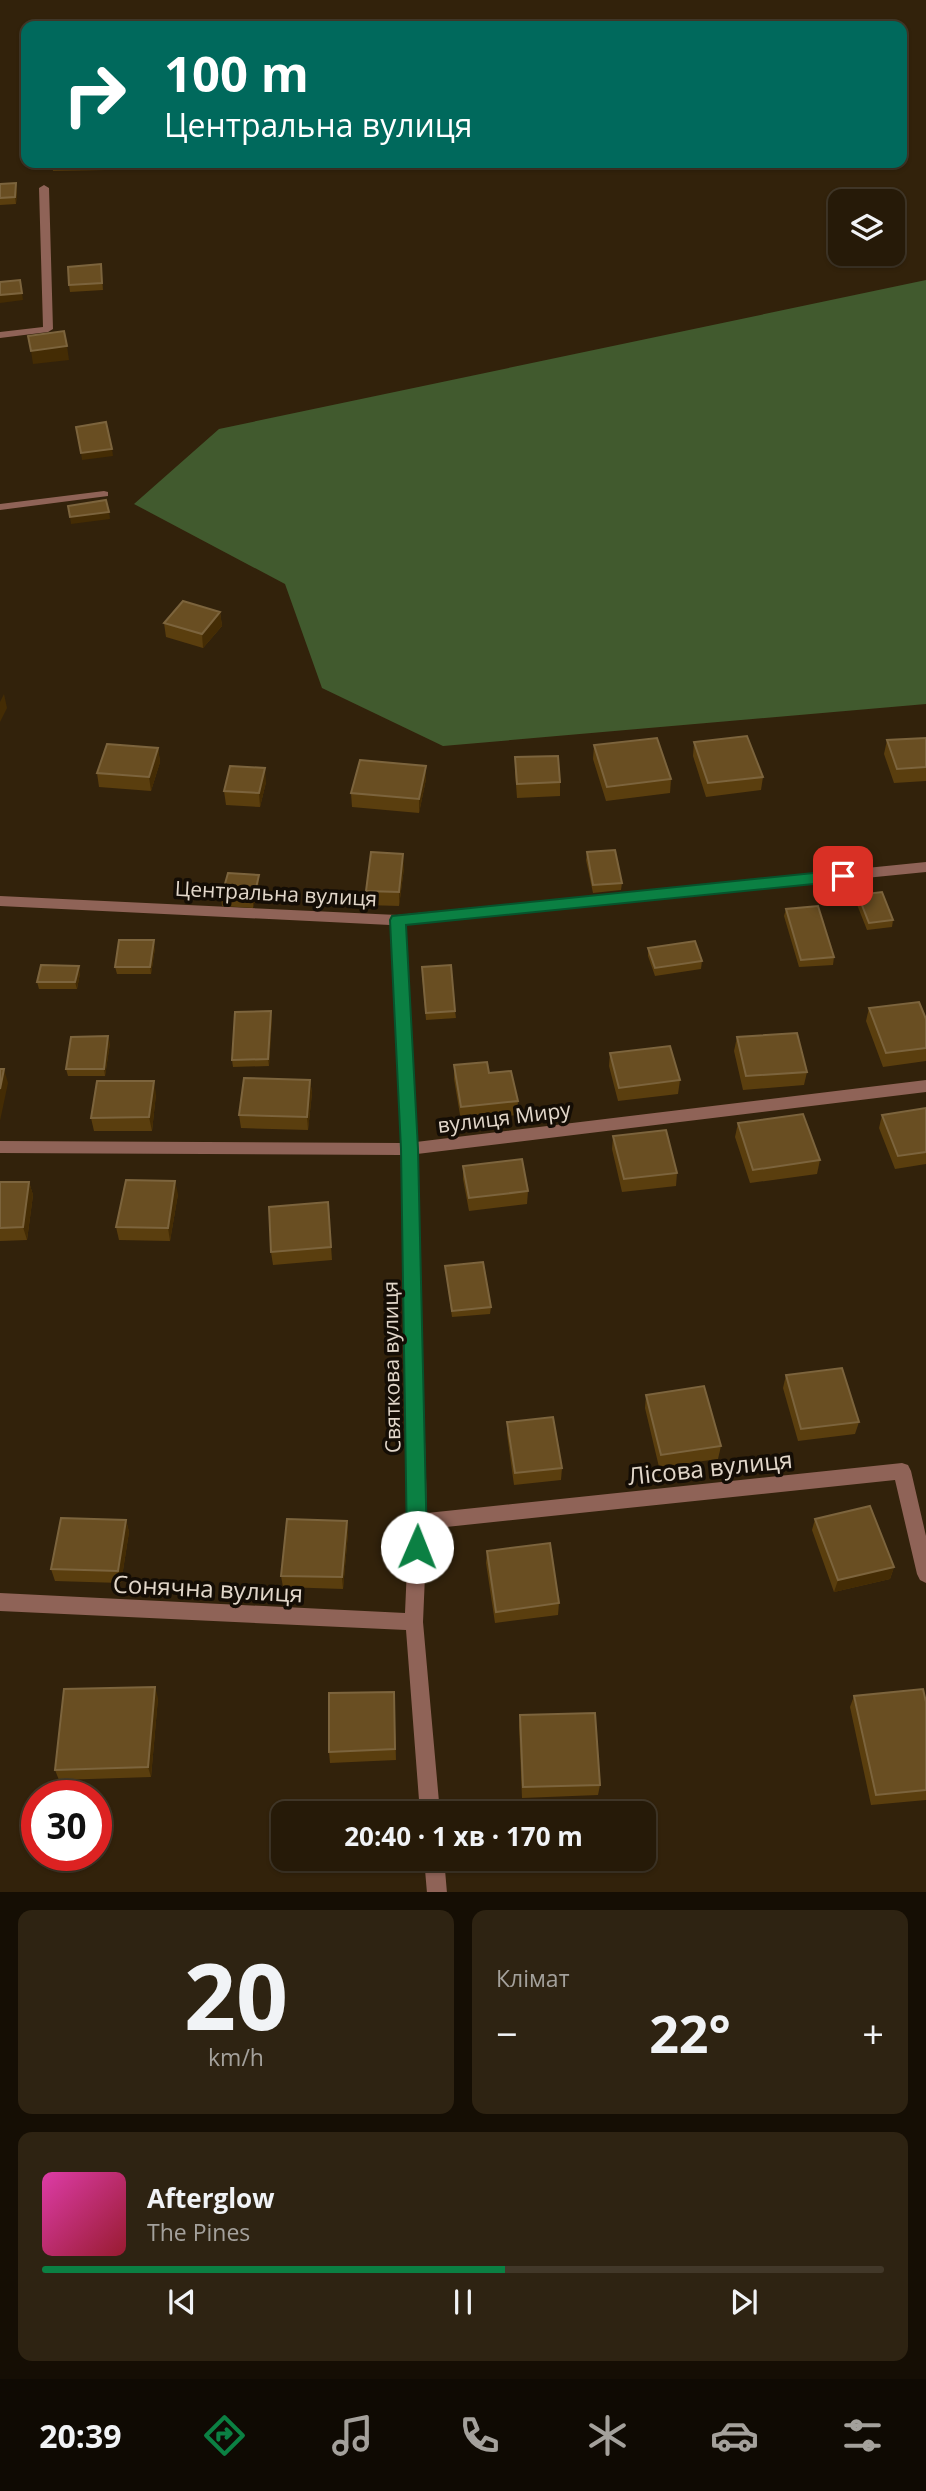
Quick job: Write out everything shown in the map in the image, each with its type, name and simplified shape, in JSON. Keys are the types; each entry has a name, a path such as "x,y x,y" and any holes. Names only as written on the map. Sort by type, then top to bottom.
{"street":[{"path":"0,335 48,329 44,188"},
{"path":"0,507 104,494"},
{"name":"Центральна вулиця","path":"0,901 397,920 926,867"},
{"name":"Святкова вулиця","path":"397,920 410,1149 418,1522 414,1622 429,1801"},
{"name":"вулиця Миру","path":"0,1147 410,1149 926,1086"},
{"name":"Лісова вулиця","path":"418,1522 902,1471 926,1574"},
{"name":"Сонячна вулиця","path":"0,1602 414,1622"},
{"path":"435,1871 436,1892"}],"green space":[{"path":"926,280 926,704 443,746 322,688 285,584 134,504 219,429"}],"building":[{"path":"16,183 15,197 0,198 0,184"},
{"path":"101,264 102,283 69,285 68,267"},
{"path":"20,280 22,293 0,295 0,282"},
{"path":"64,331 67,346 31,351 28,336"},
{"path":"106,422 112,449 81,453 76,427"},
{"path":"106,500 109,512 70,517 68,506"},
{"path":"183,601 220,612 202,634 164,623"},
{"path":"747,736 763,777 708,783 694,742"},
{"path":"657,738 671,779 607,787 594,745"},
{"path":"926,738 926,767 897,769 887,740"},
{"path":"107,744 158,748 149,777 97,773"},
{"path":"558,756 560,782 517,784 515,757"},
{"path":"360,760 426,766 419,799 351,793"},
{"path":"230,766 265,768 259,793 224,791"},
{"path":"615,850 622,883 593,885 587,852"},
{"path":"371,852 403,854 399,892 366,891"},
{"path":"228,873 259,875 253,901 221,898"},
{"path":"882,892 893,920 869,923 858,895"},
{"path":"818,906 834,957 801,960 786,909"},
{"path":"119,940 154,940 150,967 115,967"},
{"path":"695,941 702,961 655,968 648,948"},
{"path":"41,965 79,966 75,982 37,982"},
{"path":"451,965 455,1011 426,1013 422,967"},
{"path":"919,1002 926,1019 926,1048 886,1053 869,1008"},
{"path":"271,1011 268,1059 232,1060 235,1012"},
{"path":"797,1033 807,1072 746,1076 737,1037"},
{"path":"108,1036 104,1069 66,1069 71,1037"},
{"path":"670,1046 680,1080 619,1088 610,1053"},
{"path":"487,1062 489,1073 511,1071 518,1101 461,1107 454,1065"},
{"path":"0,1069 4,1069 0,1089"},
{"path":"244,1078 310,1080 307,1117 239,1115"},
{"path":"97,1081 154,1081 149,1117 91,1118"},
{"path":"926,1108 926,1152 898,1156 882,1115"},
{"path":"803,1114 820,1160 753,1170 738,1123"},
{"path":"666,1130 677,1173 624,1179 613,1136"},
{"path":"522,1159 528,1191 469,1198 463,1166"},
{"path":"126,1180 175,1181 168,1228 116,1227"},
{"path":"0,1182 29,1182 23,1227 0,1228"},
{"path":"328,1202 331,1247 271,1252 269,1207"},
{"path":"483,1262 491,1307 452,1311 445,1266"},
{"path":"842,1368 859,1422 801,1429 786,1375"},
{"path":"704,1386 721,1446 661,1455 646,1395"},
{"path":"553,1417 562,1468 515,1473 507,1422"},
{"path":"870,1506 894,1567 838,1580 815,1519"},
{"path":"61,1518 126,1520 118,1571 51,1569"},
{"path":"287,1519 347,1521 342,1577 281,1576"},
{"path":"550,1543 559,1603 496,1612 487,1551"},
{"path":"155,1687 148,1767 55,1770 64,1689"},
{"path":"923,1689 926,1702 926,1790 876,1795 854,1696"},
{"path":"394,1692 395,1749 329,1752 329,1693"},
{"path":"595,1713 600,1785 523,1787 520,1715"}],"route":[{"path":"417,1547 410,1149 397,920 843,876"}]}
